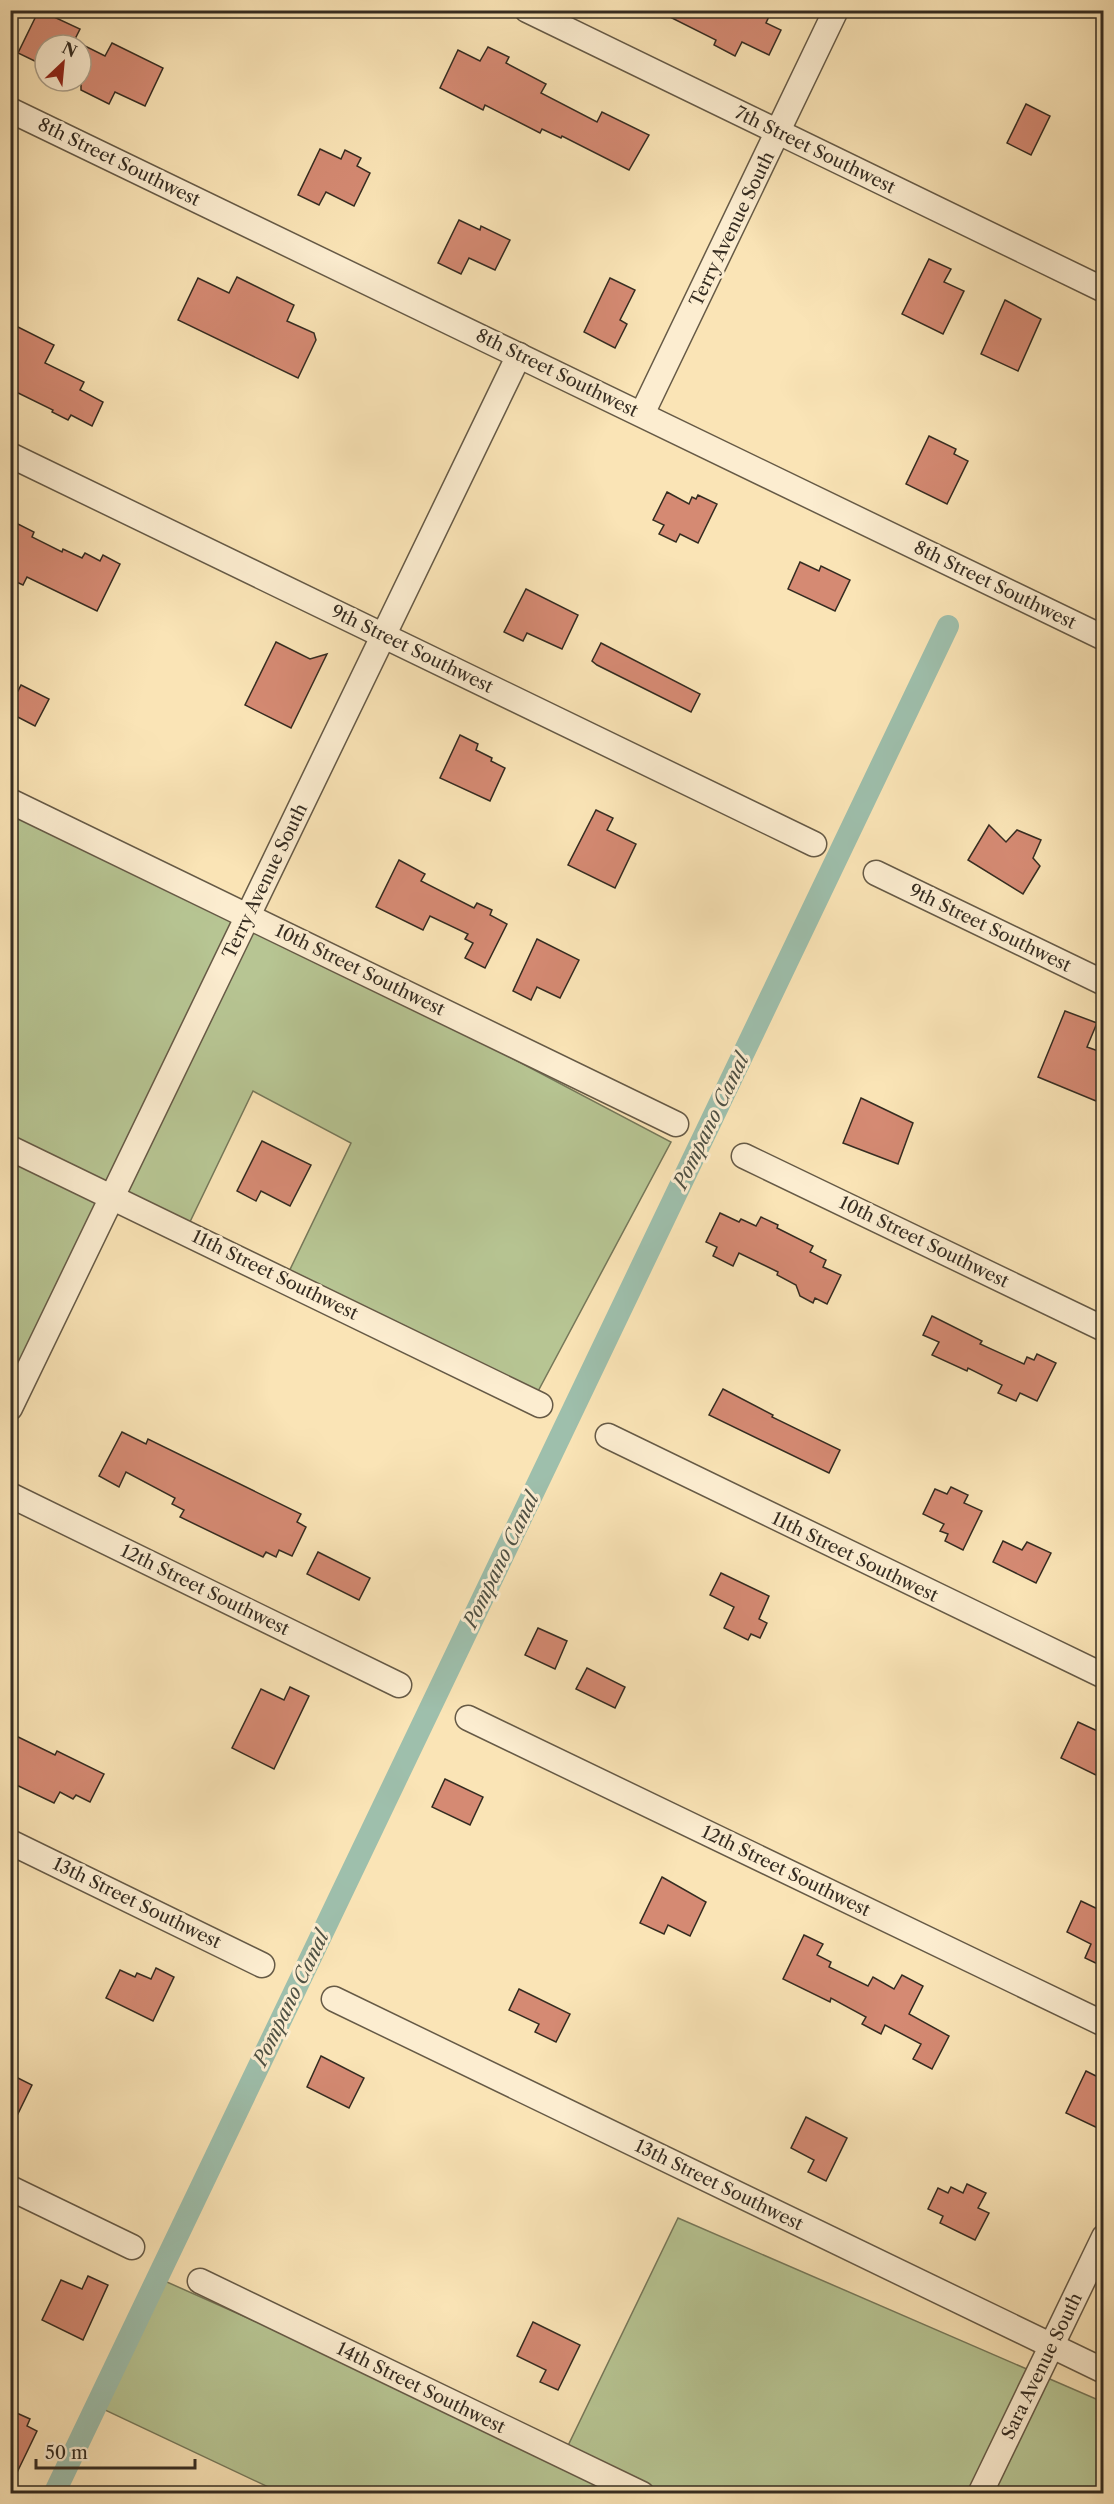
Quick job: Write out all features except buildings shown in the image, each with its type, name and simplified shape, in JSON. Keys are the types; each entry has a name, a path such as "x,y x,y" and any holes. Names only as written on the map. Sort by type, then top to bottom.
{"street":[{"name":"7th Street Southwest","path":"527,10 1104,290"},
{"name":"Terry Avenue South","path":"642,414 836,10"},
{"name":"8th Street Southwest","path":"10,110 1104,638"},
{"name":"Terry Avenue South","path":"10,1408 519,355"},
{"name":"9th Street Southwest","path":"10,455 814,843"},
{"name":"10th Street Southwest","path":"10,801 676,1124"},
{"name":"9th Street Southwest","path":"876,873 1104,983"},
{"name":"11th Street Southwest","path":"10,1148 540,1405"},
{"name":"10th Street Southwest","path":"744,1156 1104,1329"},
{"name":"11th Street Southwest","path":"608,1436 1104,1676"},
{"name":"12th Street Southwest","path":"10,1495 399,1685"},
{"name":"12th Street Southwest","path":"468,1718 1104,2024"},
{"name":"13th Street Southwest","path":"10,1842 262,1965"},
{"name":"13th Street Southwest","path":"334,1999 1104,2371"},
{"path":"10,2188 132,2247"},
{"name":"Sara Avenue South","path":"980,2493 1104,2237"},
{"name":"14th Street Southwest","path":"200,2281 642,2493"}],"green space":[{"path":"11,794 671,1142 528,1410 283,1284 351,1143 253,1091 187,1228 113,1193 11,1405"},
{"path":"678,2218 1103,2402 1103,2493 281,2493 88,2402 149,2274 562,2458"}],"waterway":[{"name":"Pompano Canal","path":"54,2494 948,626"}]}
